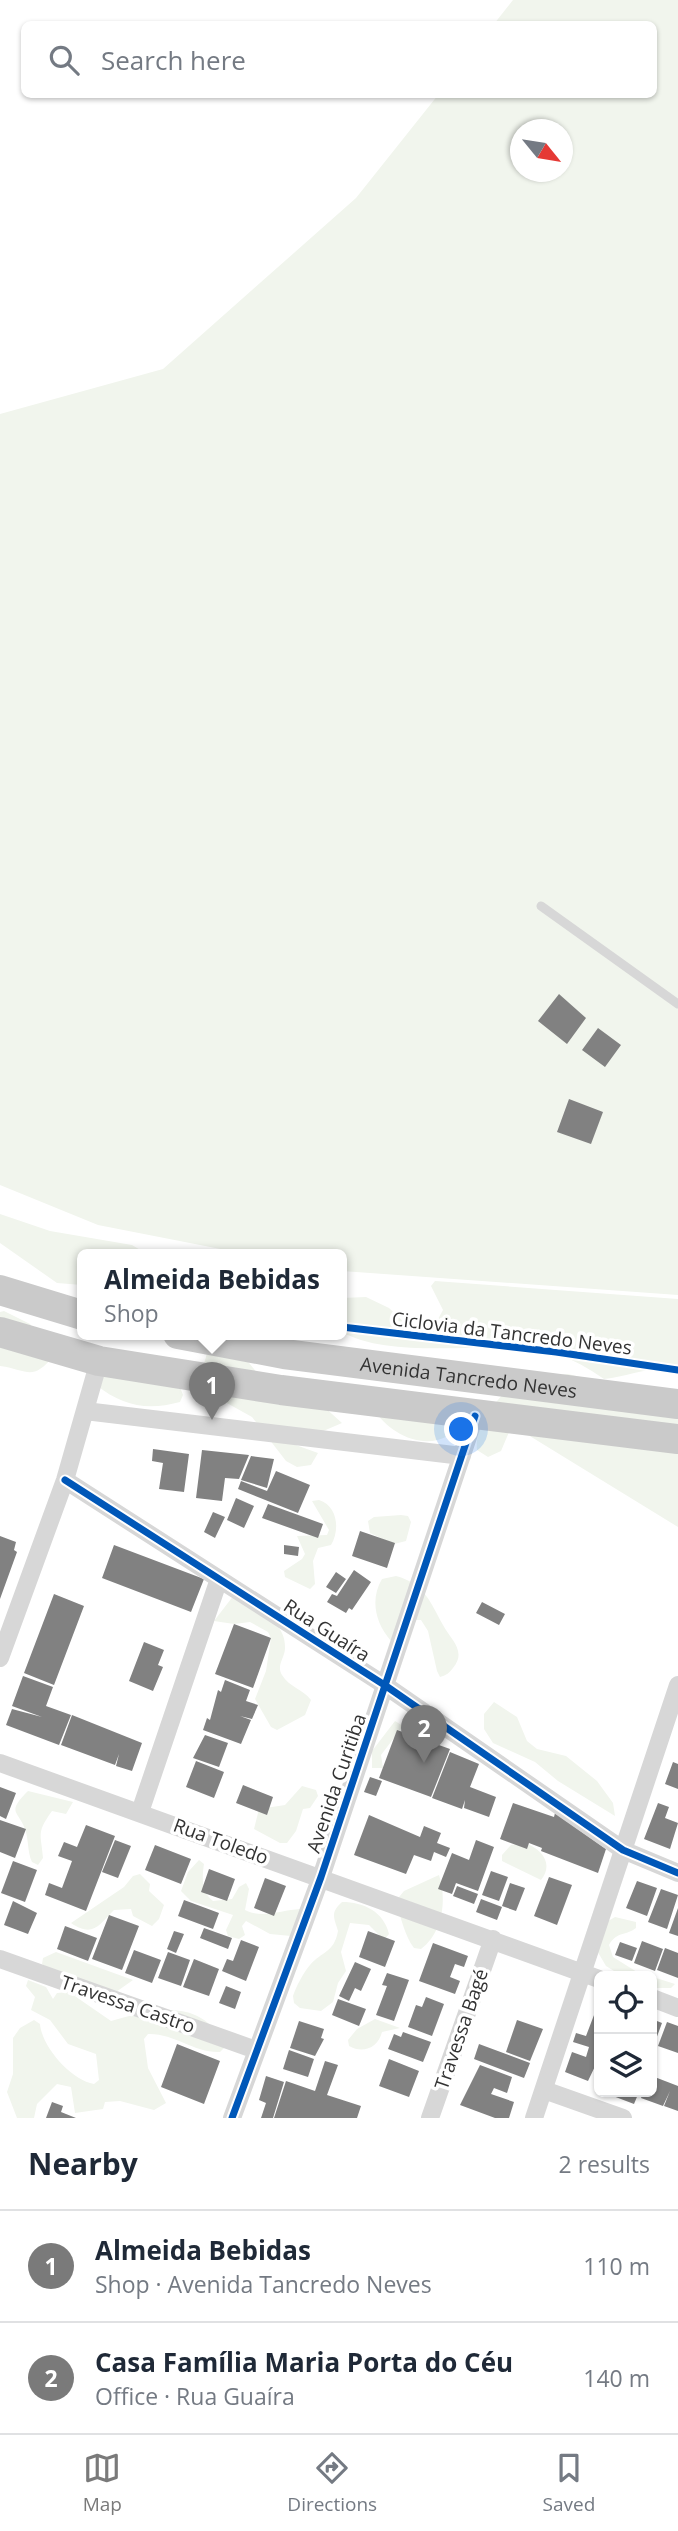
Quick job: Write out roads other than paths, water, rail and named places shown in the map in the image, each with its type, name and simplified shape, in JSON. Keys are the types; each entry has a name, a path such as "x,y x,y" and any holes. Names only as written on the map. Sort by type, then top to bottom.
{"main road":[{"path":"0,1290 77,1313"},
{"name":"Avenida Tancredo Neves","path":"0,1332 99,1361 475,1416 678,1439"},
{"name":"Avenida Tancredo Neves","path":"210,1340 284,1354 678,1404"}],"street":[{"path":"0,1658 65,1480 99,1361"},
{"path":"85,1410 461,1455"},
{"name":"Avenida Curitiba","path":"232,2118 321,1877 475,1416"},
{"name":"Rua Guaíra","path":"65,1480 386,1686 623,1850 678,1873"},
{"path":"140,1812 219,1579"},
{"path":"534,2118 591,1976 623,1850 678,1685"},
{"path":"660,1742 678,1747"},
{"name":"Rua Toledo","path":"0,1763 591,1976"},
{"name":"Travessa Bagé","path":"430,2118 493,1939"},
{"name":"Travessa Castro","path":"0,1959 256,2050"},
{"path":"657,2000 678,2008"},
{"path":"544,2090 623,2118"}],"lane":[{"path":"541,906 678,1004"}],"place":[{"name":"Almeida Bebidas","path":"212,1420"},
{"name":"Casa Família Maria Porta do Céu","path":"424,1763"}]}
